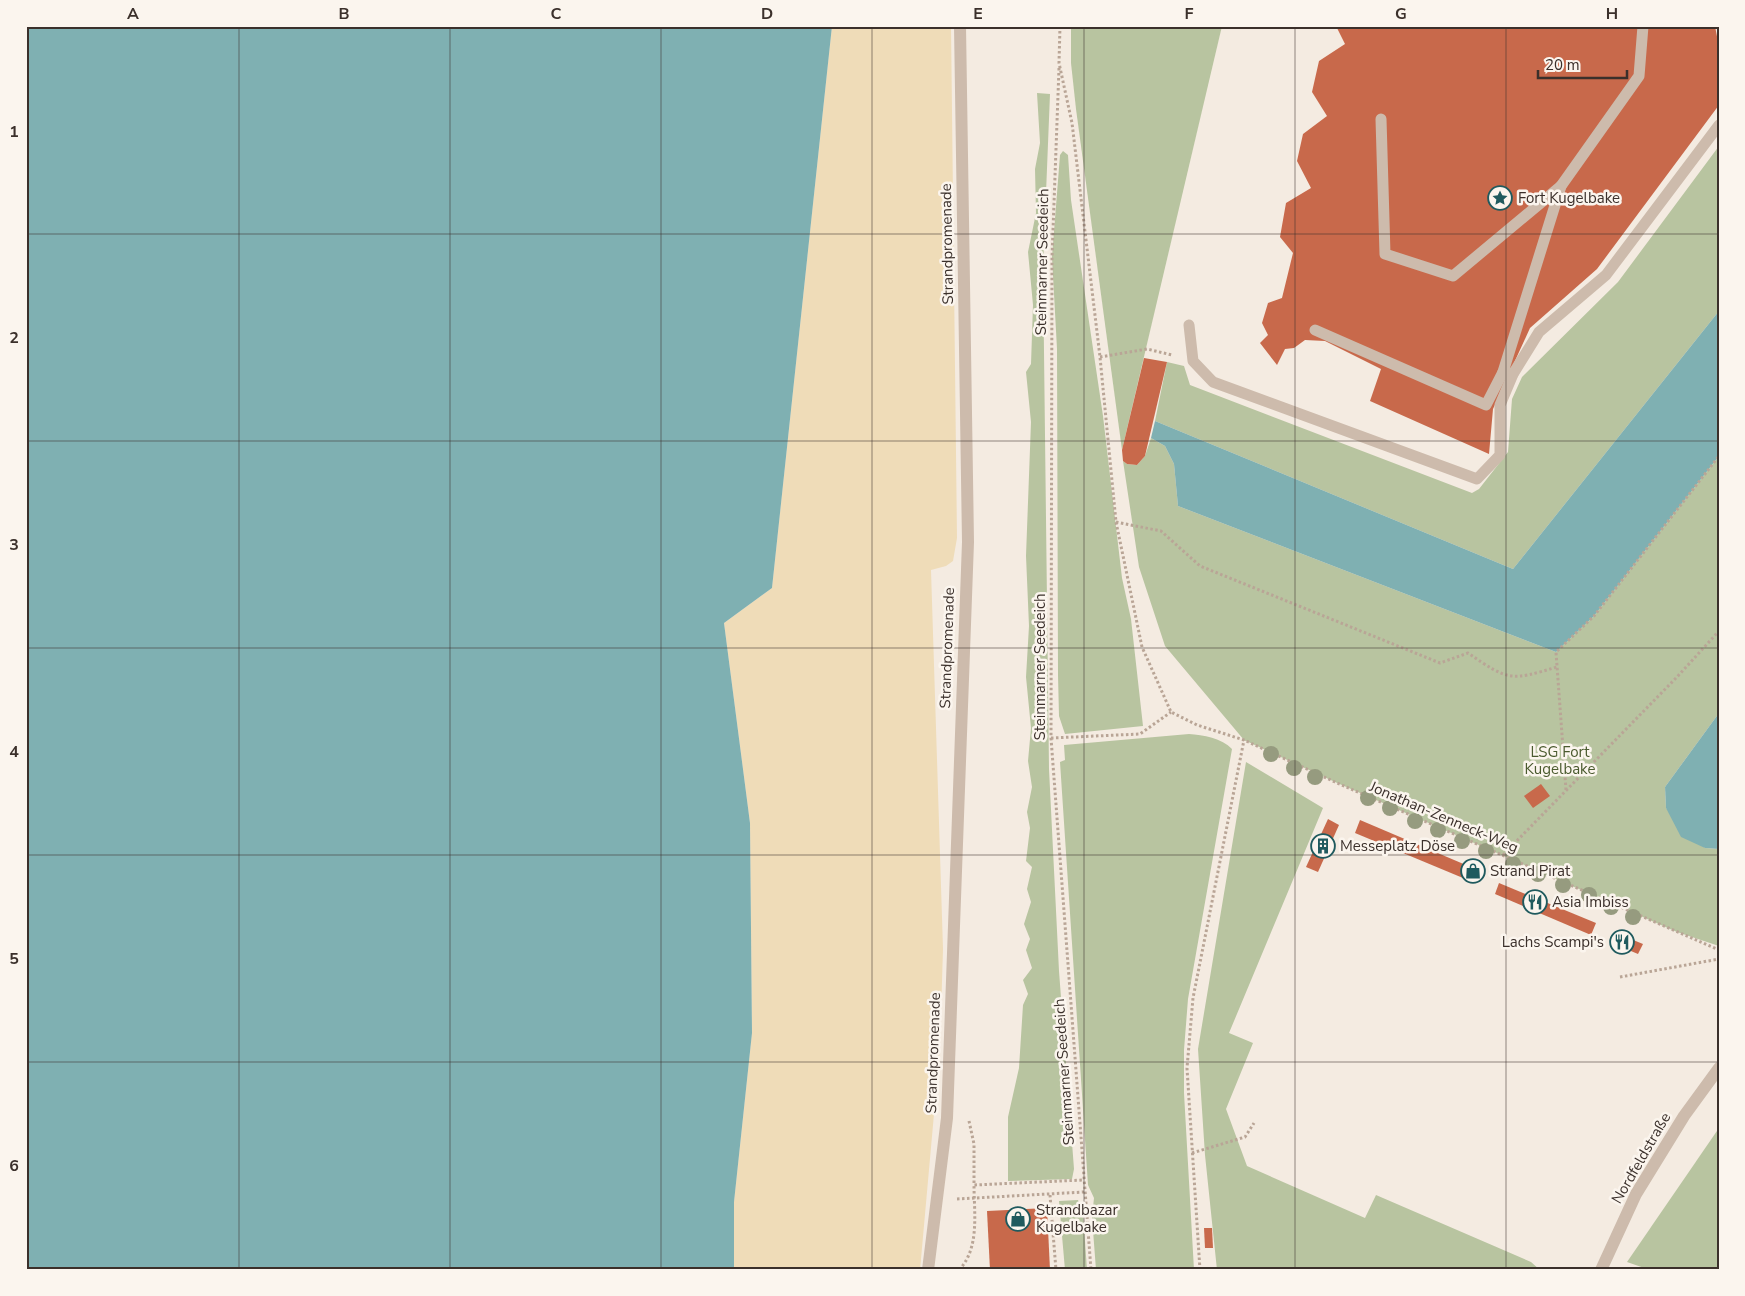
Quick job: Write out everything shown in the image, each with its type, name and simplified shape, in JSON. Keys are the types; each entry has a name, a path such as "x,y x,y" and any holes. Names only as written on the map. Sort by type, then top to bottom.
{"street":[{"name":"Strandpromenade","path":"928,1270 947,1118 968,542 960,26"},
{"name":"Nordfeldstraße","path":"1601,1270 1636,1194 1684,1116 1719,1068"}],"lane":[{"path":"1381,119 1385,254 1453,276 1561,186 1639,76 1644,26"},
{"path":"1315,330 1486,405 1539,332 1606,275 1719,125"},
{"path":"1189,325 1193,361 1213,382 1477,480 1500,455 1500,405 1561,186"}],"path":[{"path":"1051,738 1140,734 1171,712 1142,647 1116,522 1100,357 1072,123 1059,63 1060,26"},
{"name":"Steinmarner Seedeich","path":"1059,63 1052,276 1051,738 1091,1270"},
{"path":"1100,357 1147,349"},
{"path":"1566,790 1556,652 1594,616 1719,456"},
{"path":"1116,522 1161,532 1200,566 1440,663 1468,653 1498,674 1521,678 1557,666"},
{"path":"1503,855 1677,677 1719,631"},
{"name":"Jonathan-Zenneck-Weg","path":"1171,712 1198,725 1244,740 1335,782 1719,950"},
{"path":"1200,1270 1187,1068 1193,998 1244,740"},
{"path":"1620,978 1719,959"},
{"path":"947,1118 970,1121 974,1144 973,1245 965,1264 958,1270"},
{"path":"1192,1154 1245,1137 1254,1122"},
{"path":"974,1185 1083,1180"},
{"path":"950,1199 974,1200 1084,1192"},
{"path":"1050,1194 1056,1270"}],"green space":[{"path":"1071,26 1222,26 1122,450 1076,109 1071,63"},
{"path":"1037,93 1050,94 1043,268 1049,769 1059,971 1074,1169 1072,1179 1008,1181 1008,1117 1019,1068 1023,1005 1028,994 1023,980 1032,968 1026,950 1030,939 1024,924 1031,902 1027,889 1032,867 1026,861 1030,828 1027,812 1032,787 1028,761 1031,728 1026,677 1029,626 1026,556 1031,422 1026,372 1031,364 1033,305 1028,252 1036,213 1035,169 1040,143"},
{"path":"1719,146 1719,311 1513,569 1155,421 1167,362 1184,366 1190,385 1472,493 1479,489 1508,452 1512,399 1522,377 1618,282"},
{"path":"1063,151 1068,155 1071,200 1103,416 1122,578 1131,619 1143,726 1065,734 1059,716 1057,349 1052,257 1060,155"},
{"name":"LSG Fort Kugelbake","path":"1151,438 1165,446 1174,464 1178,506 1556,652 1594,616 1719,456 1719,713 1665,787 1666,808 1705,848 1719,849 1719,946 1677,932 1335,782 1244,740 1165,646 1139,567 1123,461 1127,464 1137,465 1145,456"},
{"path":"1189,734 1218,740 1232,749 1188,999 1184,1050 1184,1093 1194,1270 1096,1270 1092,1217 1094,1198 1088,1185 1060,762 1065,760 1064,745"},
{"path":"1246,762 1323,808 1229,1033 1253,1043 1226,1109 1247,1166 1365,1218 1376,1195 1531,1262 1540,1270 1217,1270 1205,1155 1198,1049"},
{"path":"1719,1128 1719,1270 1650,1270 1627,1262"},
{"path":"1078,1200 1083,1213 1087,1270 1065,1270 1059,1201"}],"sand":[{"path":"832,26 951,26 957,538 953,561 946,566 931,570 943,949 940,1047 920,1270 734,1270 734,1202 752,1033 750,823 724,623 772,588"}],"water":[{"path":"26,26 832,26 772,588 724,623 750,823 752,1033 734,1202 734,1270 26,1270"},
{"path":"1719,311 1719,456 1594,616 1556,652 1178,506 1174,464 1165,446 1151,438 1155,421 1513,569"},
{"path":"1719,713 1719,849 1705,848 1681,837 1666,808 1665,787"}],"building":[{"path":"1336,26 1715,26 1719,47 1719,105 1597,269 1530,328 1493,409 1489,454 1370,401 1381,369 1325,341 1305,340 1294,348 1285,349 1277,365 1260,343 1268,335 1262,323 1268,303 1282,298 1293,253 1280,237 1286,203 1311,188 1297,161 1303,134 1327,116 1312,92 1319,61 1345,44"},
{"path":"1144,358 1167,362 1145,456 1137,465 1127,464 1123,461 1122,450"},
{"path":"1541,784 1550,796 1533,808 1524,796"},
{"name":"Messeplatz Döse","path":"1328,819 1339,825 1318,872 1306,867"},
{"path":"1360,820 1480,871 1475,883 1355,833"},
{"path":"1499,883 1596,923 1591,935 1495,894"},
{"path":"1616,933 1643,944 1638,954 1612,943"},
{"path":"1047,1208 1050,1270 990,1270 987,1211"},
{"path":"1204,1228 1212,1228 1213,1248 1205,1248"}],"place":[{"name":"Fort Kugelbake","path":"1500,198"},
{"name":"Messeplatz Döse","path":"1323,846"},
{"name":"Strand Pirat","path":"1473,871"},
{"name":"Asia Imbiss","path":"1535,902"},
{"name":"Lachs Scampi's","path":"1622,942"},
{"name":"Strandbazar Kugelbake","path":"1018,1219"}]}
